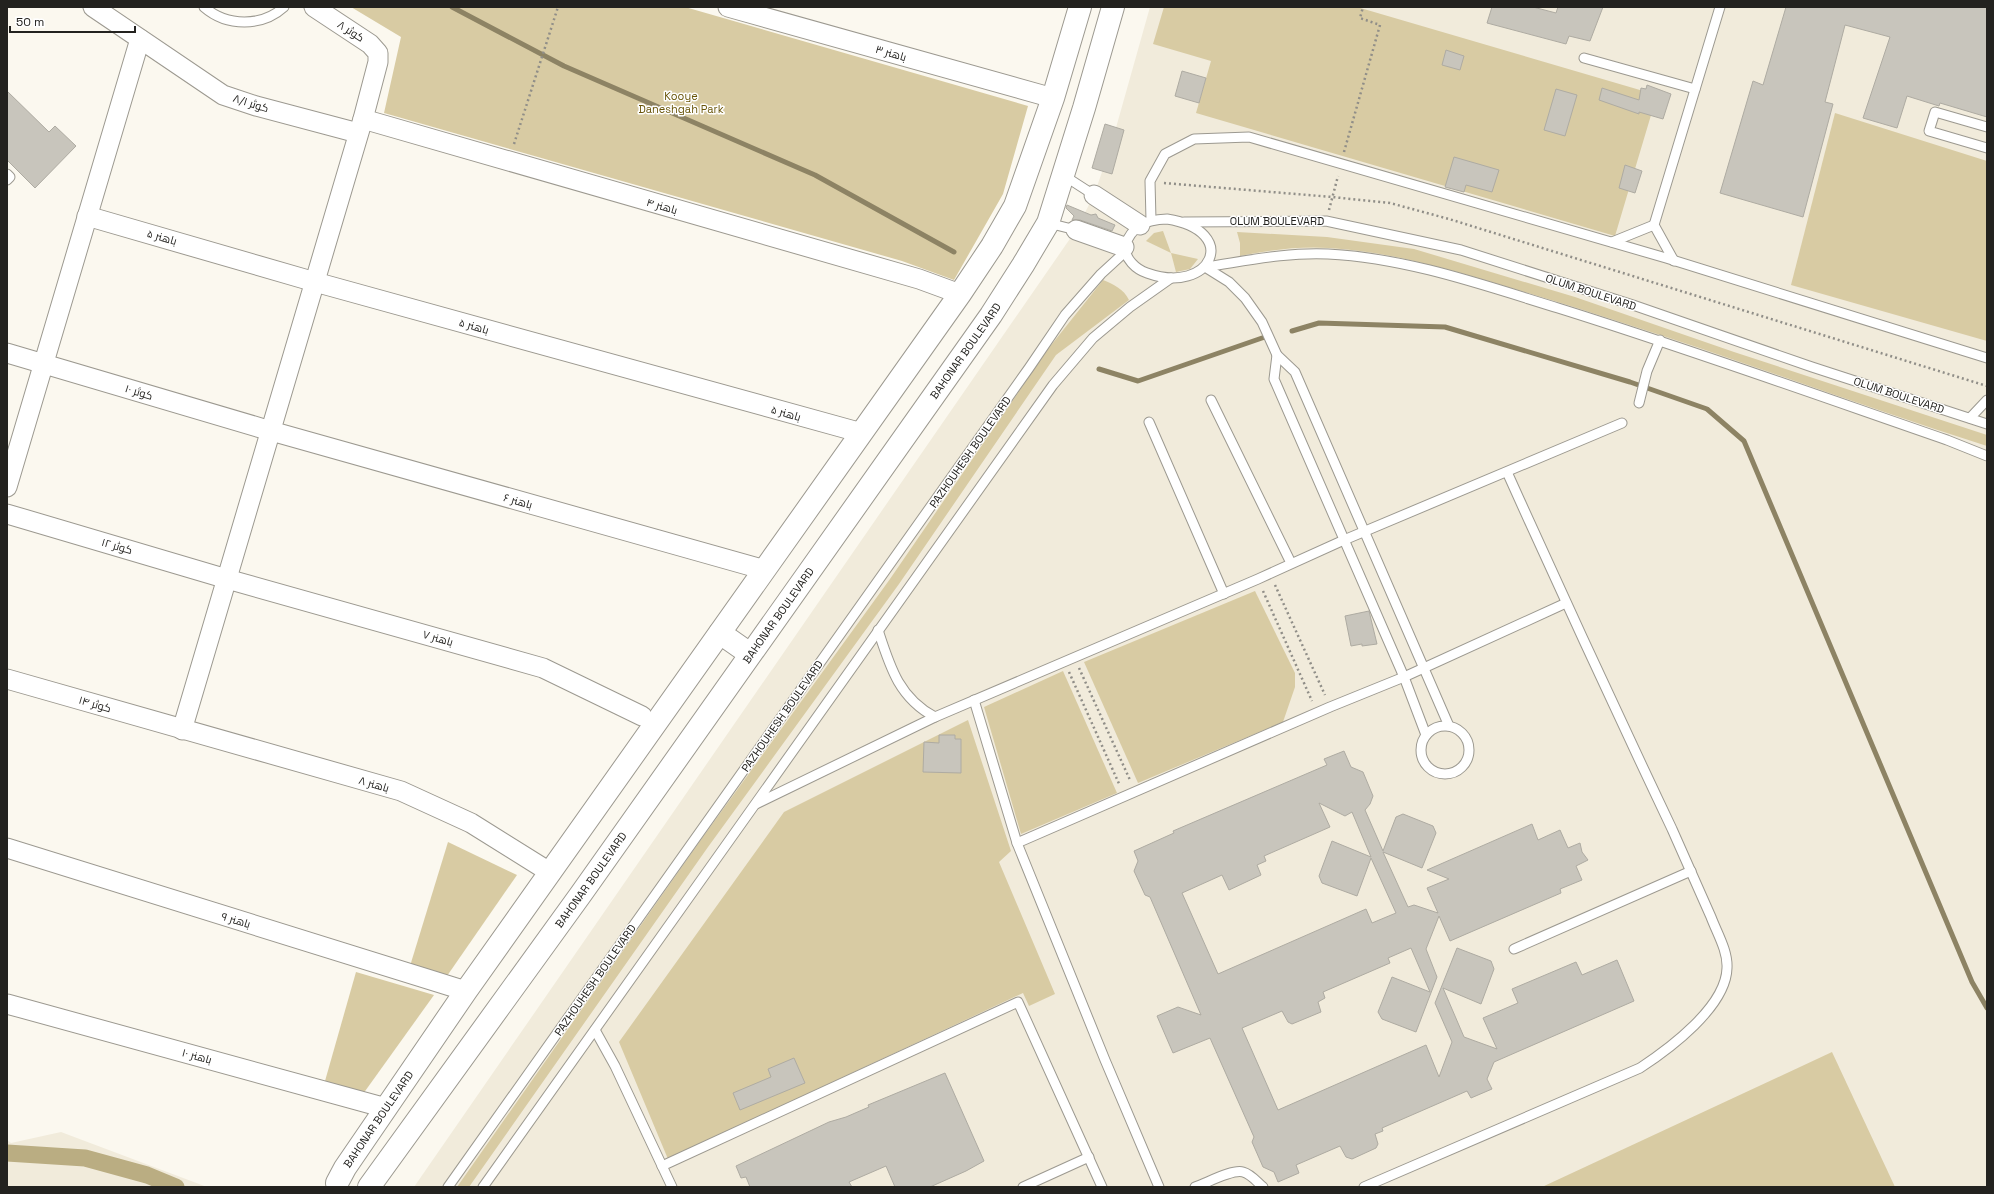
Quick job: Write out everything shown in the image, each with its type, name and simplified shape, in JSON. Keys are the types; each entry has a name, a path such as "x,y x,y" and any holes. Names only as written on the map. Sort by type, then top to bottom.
{"street":[{"name":"کوثر ۸/۱","path":"94,7 223,95 256,106 361,126"},
{"name":"کوثر ۸","path":"314,7 370,44 378,53 378,62 361,126"},
{"name":"باهنر ۳","path":"728,7 1053,98"},
{"name":"BAHONAR BOULEVARD","path":"338,1179 466,991 862,433 992,246 1015,206 1053,98 1080,7"},
{"name":"BAHONAR BOULEVARD","path":"370,1186 991,315 1023,265 1048,223 1114,7"},
{"path":"7,487 140,39"},
{"path":"182,730 361,126"},
{"name":"باهنر ۴","path":"361,126 509,162 919,279 960,294"},
{"path":"1094,195 1145,222"},
{"name":"باهنر ۵","path":"87,216 315,282 862,433"},
{"path":"1076,230 1124,250"},
{"name":"کوثر ۱۰","path":"7,353 271,431"},
{"name":"باهنر ۶","path":"271,431 765,570"},
{"name":"کوثر ۱۲","path":"7,514 227,579"},
{"name":"باهنر ۷","path":"227,579 543,668 642,716"},
{"path":"720,633 750,654"},
{"name":"کوثر ۱۴","path":"7,679 182,730"},
{"name":"باهنر ۸","path":"182,730 401,792 471,823 551,873"},
{"name":"باهنر ۹","path":"7,848 466,991"},
{"name":"باهنر ۱۰","path":"7,1004 386,1108"},
{"path":"338,1179 370,1186"}],"lane":[{"path":"204,7 220,17 246,22 260,21 274,16 284,7"},
{"path":"1674,261 1654,225 1720,7"},
{"path":"1584,58 1695,89"},
{"path":"1987,127 1935,112 1929,131 1987,148"},
{"path":"1145,222 1150,181 1165,154 1194,139 1249,137 1612,242 1987,358"},
{"path":"7,174 10,177 7,180"},
{"path":"1063,175 1094,195"},
{"path":"1205,267 1210,260 1210,244 1204,234 1184,222 1167,219 1145,222 1129,235 1124,250 1131,263 1142,271 1158,277 1171,278 1185,277 1205,267 1281,255 1329,254 1384,261 1439,272 1660,340 1939,437 1987,456"},
{"name":"OLUM BOULEVARD","path":"1184,222 1326,221 1461,250 1633,305 1812,367 1987,424"},
{"path":"1048,223 1076,230"},
{"path":"1612,242 1654,225"},
{"name":"PAZHOUHESH BOULEVARD","path":"448,1187 1029,368 1065,315 1124,250"},
{"path":"1205,267 1229,282 1245,298 1262,322 1277,355 1295,372 1363,532 1449,726"},
{"path":"483,1187 1052,385 1093,338 1130,307 1171,278"},
{"path":"1638,403 1647,371 1660,340"},
{"path":"1277,355 1274,379 1404,677 1426,735"},
{"path":"1211,400 1291,564"},
{"path":"1970,418 1987,400"},
{"path":"1149,422 1224,594"},
{"path":"754,805 935,717 1258,580 1344,540 1622,423"},
{"path":"1364,1187 1640,1068 1663,1053 1686,1035 1709,1008 1724,984 1728,968 1724,948 1691,871 1566,603 1507,472"},
{"path":"1017,843 1330,707 1404,677 1566,603"},
{"path":"878,630 890,666 906,695 935,717"},
{"path":"974,700 1017,843 1105,1060 1160,1187"},
{"path":"1449,726 1456,728 1467,740 1469,749 1468,757 1464,764 1458,770 1442,773 1428,766 1422,750 1426,735 1436,728 1449,726"},
{"path":"1514,949 1691,871"},
{"path":"662,1166 1018,1002 1102,1187"},
{"path":"595,1030 615,1066 672,1187"},
{"path":"1023,1187 1089,1157"},
{"path":"1195,1187 1236,1171 1244,1172 1251,1176 1263,1187"}],"path":[{"path":"509,162 549,40 558,7"},
{"path":"1326,221 1380,24 1360,18 1363,7"},
{"path":"1150,181 1332,197 1390,204 1448,219 1987,386"},
{"path":"1270,574 1330,707"},
{"path":"1258,580 1317,713"},
{"path":"1074,657 1136,792"},
{"path":"1064,661 1125,796"}],"shaded area":[{"path":"1150,7 1987,7 1987,1187 414,1187 1076,230 1094,195 1110,149"},
{"path":"61,1132 207,1187 7,1187 7,1140 11,1143"}],"green space":[{"name":"Kooye Daneshgah Park","path":"351,7 685,7 1028,106 1003,194 954,280 902,261 384,113 401,37"},
{"path":"1164,7 1357,7 1657,95 1615,236 1196,113 1211,61 1153,44"},
{"path":"1835,113 1987,161 1987,341 1791,285"},
{"path":"1163,231 1171,253 1146,241 1154,233"},
{"path":"1237,232 1327,237 1414,249 1575,297 1734,352 1987,435 1987,446 1894,416 1663,336 1513,289 1423,263 1367,252 1318,248 1284,249 1240,256 1240,243"},
{"path":"1171,253 1198,259 1190,269 1176,272"},
{"path":"1103,280 1121,290 1129,300 1056,355 899,584 708,847 469,1187 457,1187 700,841 890,579 1048,349"},
{"path":"1255,591 1295,673 1295,687 1283,722 1138,783 1084,662"},
{"path":"1063,671 1117,793 1021,834 984,707"},
{"path":"968,720 1011,851 999,862 1055,994 1029,1006 1023,993 668,1159 619,1042 784,812"},
{"path":"448,842 517,875 447,976 410,966"},
{"path":"356,972 434,995 363,1094 325,1081"},
{"path":"1832,1052 1895,1187 1542,1187"}],"building":[{"path":"1492,7 1533,7 1556,13 1558,7 1603,7 1590,41 1569,36 1566,44 1487,23"},
{"path":"1786,7 1987,7 1987,117 1940,103 1939,106 1907,96 1897,128 1863,118 1890,37 1845,25 1825,102 1833,104 1803,217 1720,193 1753,81 1763,85"},
{"path":"1446,50 1464,56 1460,70 1442,65"},
{"path":"1182,71 1206,78 1199,103 1175,96"},
{"path":"1647,85 1671,94 1663,119 1639,112 1639,114 1599,100 1602,88 1639,100 1641,88 1646,89"},
{"path":"1556,89 1577,95 1565,136 1544,130"},
{"path":"7,91 49,132 55,126 76,146 35,188 7,160"},
{"path":"1105,124 1124,130 1112,174 1092,168"},
{"path":"1454,157 1499,170 1492,192 1466,185 1464,192 1445,187"},
{"path":"1625,165 1642,171 1635,193 1619,188"},
{"path":"1067,205 1091,215 1096,214 1098,218 1115,225 1112,231 1080,220 1072,220 1074,216 1066,208"},
{"path":"1369,611 1377,644 1351,646 1345,616"},
{"path":"939,735 955,735 955,739 961,739 961,773 923,772 924,742 939,743"},
{"path":"1344,751 1351,767 1363,772 1373,796 1370,804 1365,810 1383,851 1396,817 1403,814 1433,826 1436,833 1422,868 1383,852 1408,907 1414,905 1438,913 1427,888 1449,879 1427,870 1532,824 1538,840 1560,830 1568,848 1580,843 1582,852 1588,860 1576,866 1582,880 1560,889 1561,893 1450,941 1439,916 1426,949 1437,977 1416,1032 1382,1019 1378,1012 1392,977 1430,992 1411,948 1388,958 1390,963 1323,992 1325,998 1318,1002 1321,1012 1292,1024 1288,1022 1282,1011 1242,1028 1278,1110 1426,1045 1439,1077 1452,1042 1435,1003 1457,948 1491,961 1494,969 1481,1004 1443,988 1464,1037 1497,1049 1483,1018 1518,1003 1512,989 1576,962 1582,975 1617,960 1634,1001 1494,1062 1487,1079 1492,1089 1471,1098 1467,1091 1382,1128 1383,1131 1375,1134 1378,1144 1376,1148 1352,1159 1346,1157 1340,1146 1296,1165 1299,1173 1278,1182 1274,1172 1263,1167 1252,1142 1254,1137 1210,1038 1173,1053 1157,1016 1178,1007 1201,1015 1150,897 1145,895 1134,871 1138,861 1134,851 1174,833 1173,831 1327,765 1324,759","holes":["1319,803 1345,816 1352,812 1371,857 1332,841 1319,876 1322,883 1357,896 1371,858 1396,913 1372,923 1366,909 1218,974 1182,893 1222,875 1229,890 1261,875 1257,865 1266,861 1264,856 1330,827"]},
{"path":"794,1058 805,1083 740,1110 733,1093 771,1077 768,1069"},
{"path":"945,1073 984,1161 966,1171 930,1187 895,1187 886,1166 849,1182 852,1187 750,1187 746,1177 741,1178 736,1166 829,1122 846,1117 869,1107 868,1105"}],"waterway":[{"path":"452,7 564,66 815,175 954,252"},
{"path":"1292,331 1319,323 1445,327 1630,382 1707,409 1744,441 1972,982 1987,1008"},
{"path":"1099,369 1138,381 1262,338"},
{"path":"7,1153 85,1158 147,1175 176,1187"}]}
